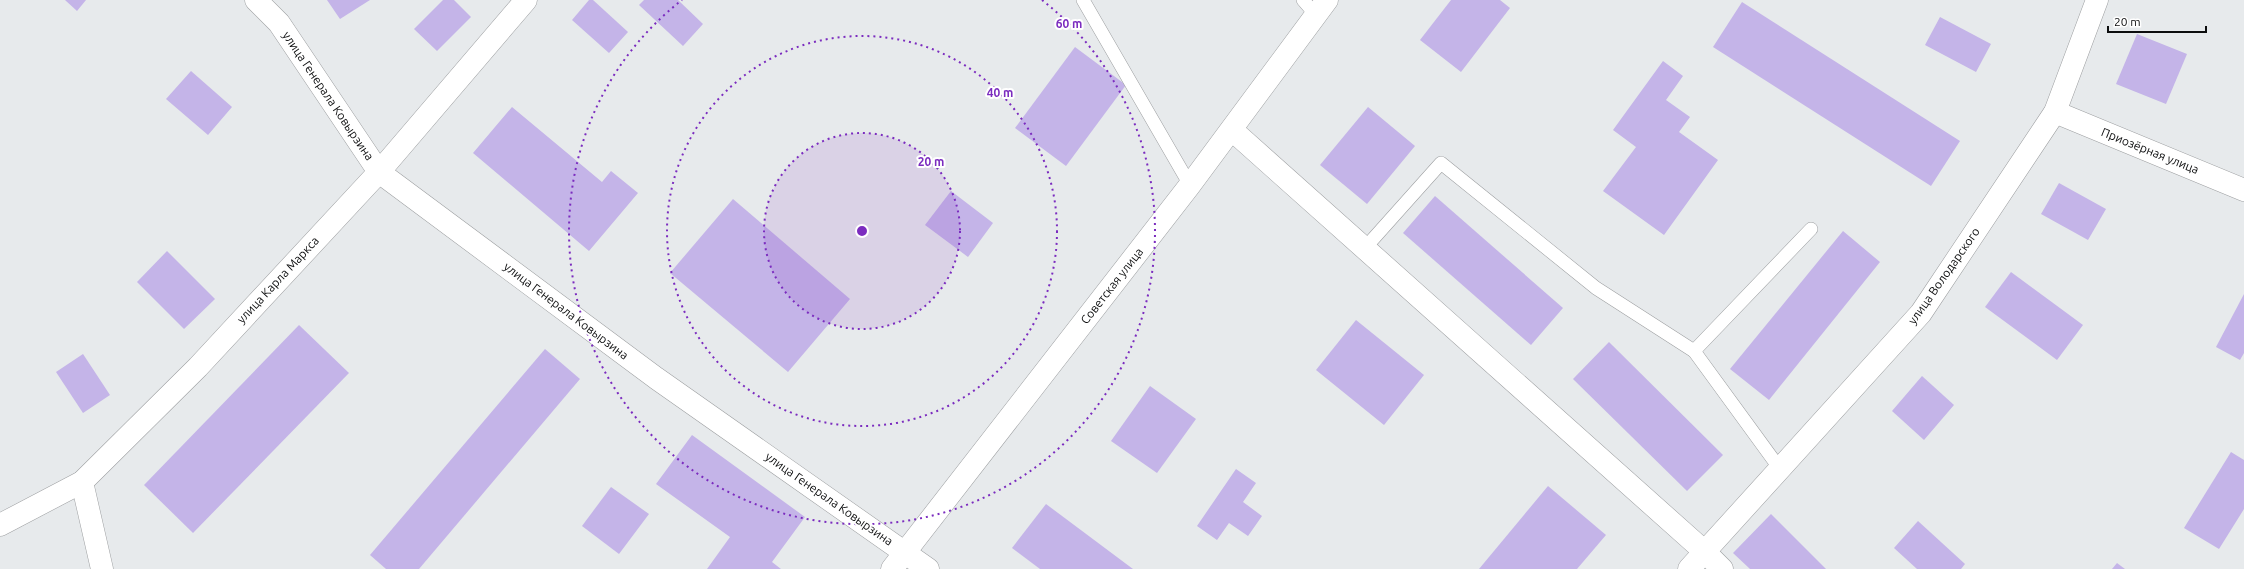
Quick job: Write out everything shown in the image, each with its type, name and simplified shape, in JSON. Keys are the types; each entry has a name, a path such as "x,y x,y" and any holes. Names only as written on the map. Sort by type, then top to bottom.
{"street":[{"name":"улица Генерала Ковырзина","path":"256,0 279,23 379,172 899,561 928,569"},
{"name":"улица Карла Маркса","path":"0,525 82,482 198,367 379,172 526,0"},
{"name":"улица Володарского","path":"1689,569 1921,313 2055,112 2097,0"},
{"name":"Советская улица","path":"899,561 1232,130 1315,5"},
{"name":"Приозёрная улица","path":"2055,112 2244,190"},
{"path":"1232,130 1705,552 1722,569"},
{"path":"82,482 102,569"}],"lane":[{"path":"1083,0 1190,185"},
{"path":"1365,248 1441,163 1596,288 1694,351 1780,469"},
{"path":"1694,351 1811,229"}],"building":[{"path":"65,0 86,0 77,11"},
{"path":"327,0 370,0 340,19"},
{"path":"443,0 454,0 471,17 437,51 414,29"},
{"path":"589,0 593,0 628,32 609,53 572,20"},
{"path":"644,0 678,0 703,24 683,46 639,5"},
{"path":"1451,0 1500,0 1510,8 1461,72 1420,40"},
{"path":"1742,2 1960,141 1931,186 1713,47"},
{"path":"1940,17 1991,44 1976,72 1925,45"},
{"path":"2137,34 2187,54 2166,104 2116,84"},
{"path":"1075,47 1126,85 1066,166 1015,128"},
{"path":"1663,61 1683,76 1666,100 1690,117 1679,132 1718,160 1664,235 1603,191 1636,147 1613,130"},
{"path":"191,71 232,107 208,135 166,99"},
{"path":"512,107 602,182 611,171 638,193 589,251 473,153"},
{"path":"1368,107 1415,146 1367,204 1320,165"},
{"path":"2059,183 2106,209 2088,240 2041,214"},
{"path":"951,191 993,223 968,257 925,225"},
{"path":"1435,196 1563,308 1531,345 1403,233"},
{"path":"733,199 850,299 788,372 670,273"},
{"path":"1843,231 1880,262 1769,400 1730,369"},
{"path":"167,251 215,299 184,329 137,282"},
{"path":"2011,272 2083,325 2057,360 1985,307"},
{"path":"2244,294 2244,353 2240,360 2216,347"},
{"path":"1356,320 1424,375 1384,425 1316,370"},
{"path":"299,325 349,373 193,533 144,485"},
{"path":"1609,342 1723,455 1687,491 1573,379"},
{"path":"545,349 580,379 419,569 386,569 370,555"},
{"path":"83,354 110,395 83,413 56,372"},
{"path":"1922,376 1954,405 1924,440 1892,411"},
{"path":"1150,386 1196,419 1157,473 1111,441"},
{"path":"692,435 805,517 772,562 781,569 707,569 730,537 656,484"},
{"path":"2231,452 2244,460 2244,509 2219,549 2184,528"},
{"path":"1236,469 1256,483 1243,502 1262,516 1248,536 1229,523 1217,540 1197,526"},
{"path":"1548,486 1606,535 1577,569 1479,569"},
{"path":"611,487 649,514 619,554 582,526"},
{"path":"1046,504 1133,569 1040,569 1012,548"},
{"path":"1771,514 1826,569 1750,569 1733,553"},
{"path":"1918,521 1965,564 1961,569 1917,569 1894,548"},
{"path":"2117,563 2125,569 2112,569"}]}
